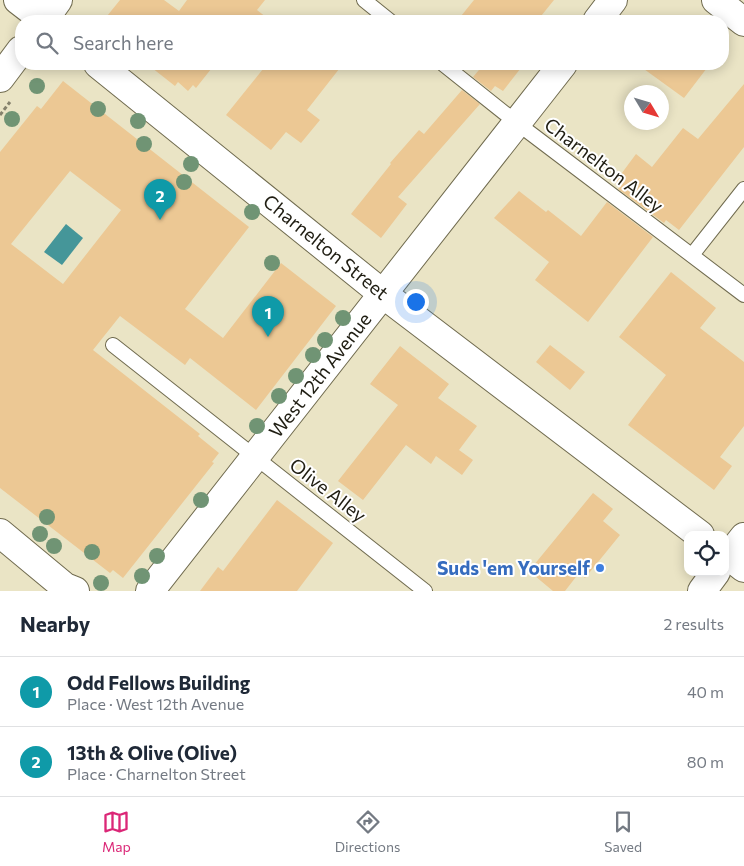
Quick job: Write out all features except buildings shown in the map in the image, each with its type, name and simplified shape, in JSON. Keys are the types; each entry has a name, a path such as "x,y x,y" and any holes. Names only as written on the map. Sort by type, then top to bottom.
{"street":[{"path":"18,0 45,15"},
{"path":"601,15 613,0"},
{"path":"716,0 744,22"},
{"path":"0,78 15,58"},
{"name":"Charnelton Street","path":"105,70 383,294 695,531"},
{"name":"West 12th Avenue","path":"150,591 558,70"},
{"path":"0,533 69,590"},
{"path":"702,591 731,558"}],"lane":[{"path":"364,0 383,15"},
{"name":"Charnelton Alley","path":"451,70 517,123 744,295"},
{"path":"692,255 744,189"},
{"name":"Olive Alley","path":"113,345 426,591"}],"water":[{"path":"66,224 83,238 62,265 44,252"}],"place":[{"name":"13th & Olive (Olive)","path":"160,220"},
{"name":"Odd Fellows Building","path":"268,337"},
{"name":"Suds 'em Yourself","path":"600,568"}]}
